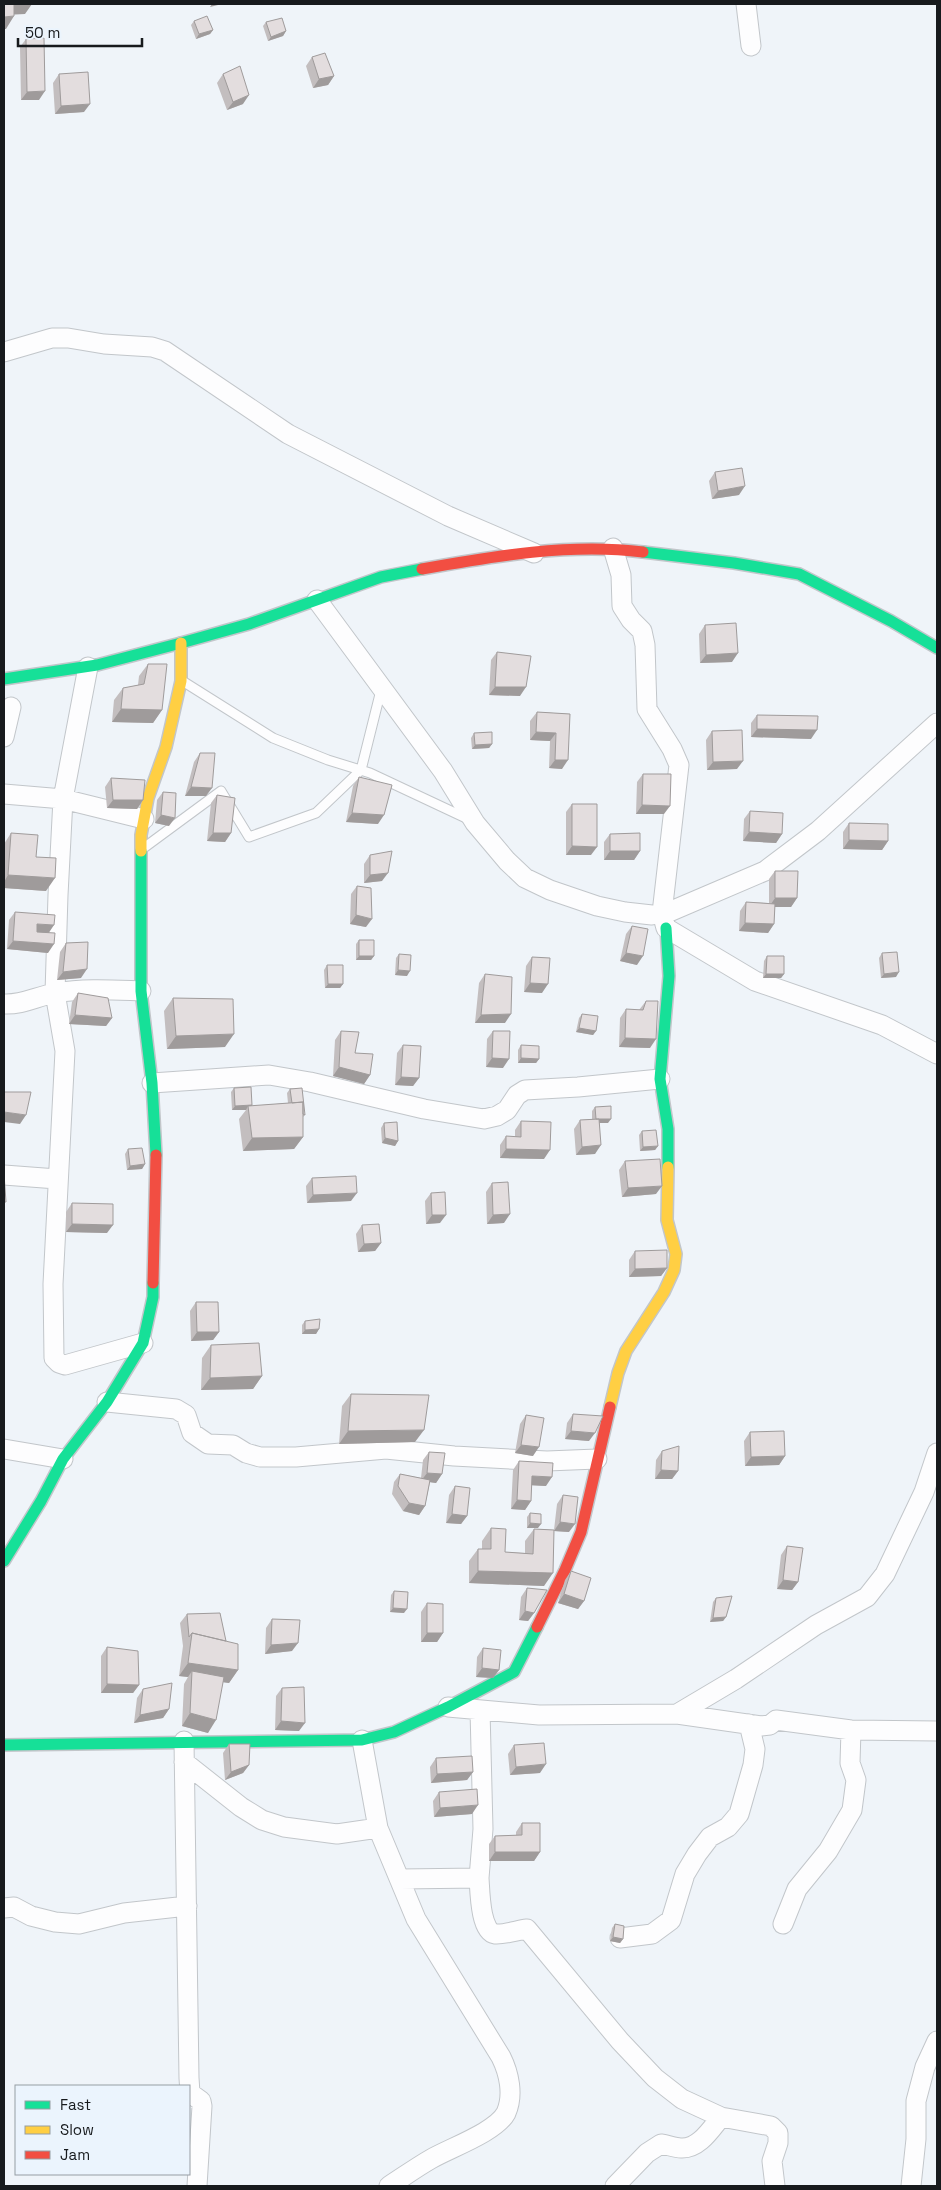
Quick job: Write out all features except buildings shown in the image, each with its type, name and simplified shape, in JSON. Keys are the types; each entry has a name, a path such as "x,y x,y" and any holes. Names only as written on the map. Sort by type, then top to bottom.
{"street":[{"path":"746,4 751,46"},
{"path":"4,352 52,338 68,338 165,351 288,434 448,516 535,554"},
{"path":"4,680 88,667 249,624 381,577 473,560 583,548 613,548 734,562 799,574 891,621 937,648"},
{"path":"4,1745 362,1740 394,1732 448,1707 514,1672 565,1570 581,1532 618,1373 626,1351 664,1292 674,1270 676,1254 667,1220 668,1128 660,1079 669,976 664,921 679,764 672,748 646,709 645,645 642,631 631,620 622,606 621,575 613,548"},
{"path":"317,600 444,771 475,823 507,861 525,878 550,890 598,906 652,915 664,921 755,982 882,1025 937,1054"},
{"path":"4,1561 41,1501 63,1459 107,1402 143,1343 153,1297 156,1162 152,1083 141,991 141,835 148,798 166,747 181,681 181,642"},
{"path":"88,667 63,799 55,993 65,1051 53,1284 54,1358 59,1363 66,1364 143,1343"},
{"path":"4,737 11,707"},
{"path":"664,921 669,912 765,871 818,831 937,723"},
{"path":"4,794 63,799 144,819"},
{"path":"4,1004 17,1005 55,993 90,989 141,991"},
{"path":"152,1083 269,1075 310,1082 424,1109 484,1119 497,1116 507,1110 517,1095 525,1090 660,1079"},
{"path":"4,1175 57,1179"},
{"path":"107,1402 176,1409 186,1416 192,1433 208,1444 233,1445 246,1453 260,1457 386,1449 454,1456 547,1461 597,1459"},
{"path":"4,1449 63,1459"},
{"path":"677,1714 736,1679 816,1625 867,1597 885,1574 924,1492 937,1454"},
{"path":"448,1707 539,1714 677,1714 761,1726 776,1720 782,1720 851,1730 937,1731"},
{"path":"480,1710 483,1830 478,1878 484,1921 487,1929 495,1934 527,1929 620,2041 655,2078 682,2099 721,2117 771,2126 778,2133 778,2143 772,2161 775,2186"},
{"path":"620,1938 652,1934 671,1920 685,1874 697,1854 710,1837 728,1827 739,1814 753,1764 755,1749 749,1724"},
{"path":"783,1924 797,1889 828,1851 852,1810 856,1780 850,1764 851,1730"},
{"path":"362,1740 378,1828 416,1919 502,2057 511,2085 506,2113 493,2126 431,2159 389,2186"},
{"path":"184,1741 189,2085"},
{"path":"184,1762 241,1807 262,1820 284,1827 337,1834 378,1828"},
{"path":"400,1879 478,1878"},
{"path":"4,1908 14,1907 31,1916 55,1922 79,1924 124,1913 187,1906"},
{"path":"911,2186 916,2139 916,2101 926,2067 937,2041"},
{"path":"190,2093 201,2101 202,2106 197,2186"},
{"path":"615,2186 647,2153 661,2144 682,2148 691,2146 701,2140 721,2117"}],"lane":[{"path":"181,681 273,738 328,760 361,770 475,823"},
{"path":"141,850 221,791 249,837 316,813 361,770 382,687"}],"traffic: fast":[{"path":"643,552 734,563 799,574 891,621 937,648"},
{"path":"4,679 97,665 181,643 249,624 381,577 422,569"},
{"path":"141,851 141,991 152,1083 156,1155"},
{"path":"666,928 669,976 660,1079 668,1129 668,1167"},
{"path":"4,1561 41,1501 63,1459 107,1402 143,1343 153,1297 153,1283"},
{"path":"4,1745 362,1740 394,1732 448,1707 514,1672 537,1627"}],"traffic: slow":[{"path":"141,851 141,835 148,798 166,747 181,681 181,643"},
{"path":"610,1407 618,1373 626,1351 664,1292 674,1270 676,1254 667,1220 668,1167"}],"traffic: jam":[{"path":"422,569 532,552 588,549 643,552"},
{"path":"153,1283 156,1155"},
{"path":"537,1627 581,1532 610,1407"}]}
